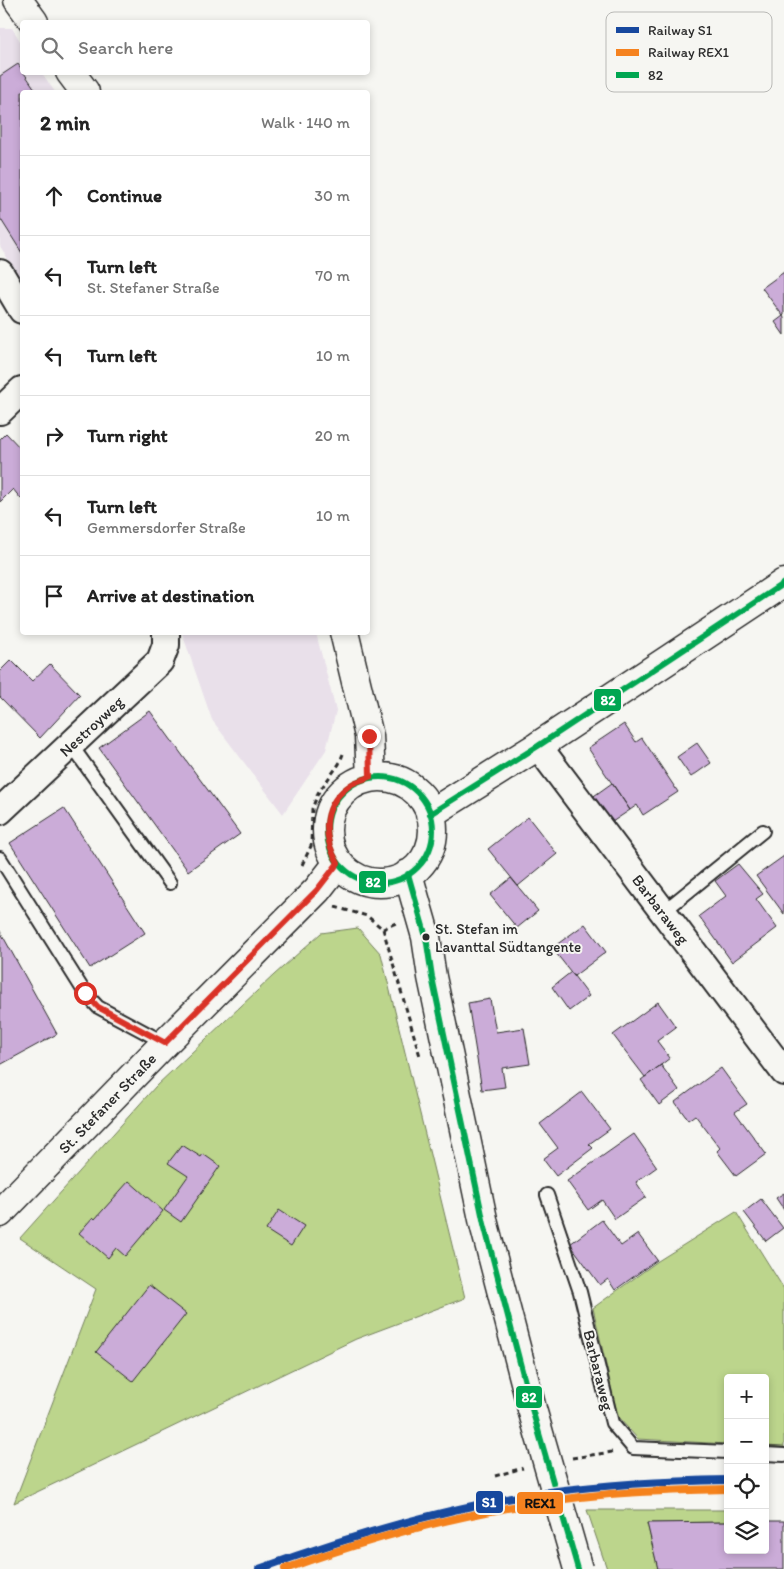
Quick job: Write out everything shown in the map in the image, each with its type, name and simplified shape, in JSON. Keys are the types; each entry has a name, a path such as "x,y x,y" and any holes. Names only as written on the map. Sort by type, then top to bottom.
{"main road":[{"path":"18,0 33,20"},
{"path":"72,75 84,90"},
{"path":"430,814 538,746 784,583"},
{"path":"345,635 369,736 370,777"},
{"path":"370,777 391,778 412,788 422,798 430,814 433,831 429,849 422,862 399,879 380,883 360,879 338,863 330,850 326,832 328,818 335,800 352,784 370,777"},
{"name":"St. Stefaner Straße","path":"0,1213 317,890 338,863"},
{"path":"408,874 426,937 432,977 484,1224 532,1409 578,1569"}],"street":[{"path":"0,272 20,307"},
{"path":"0,410 20,392"},
{"name":"Nestroyweg","path":"0,811 160,661 166,645 166,635"},
{"name":"Barbaraweg","path":"538,746 663,912 780,1060"}],"lane":[{"path":"71,745 170,883"},
{"path":"663,912 763,831"},
{"path":"0,858 85,993 98,1007 165,1043"},
{"name":"Barbaraweg","path":"547,1195 580,1292 612,1423 633,1448"},
{"path":"633,1448 724,1452"},
{"path":"769,1454 784,1455"}],"path":[{"path":"298,872 311,846 312,809 318,793 339,764 346,747"},
{"path":"566,1459 633,1448"},
{"path":"495,1476 526,1467"}],"shaded area":[{"path":"0,28 12,28 20,41 20,75 43,75 54,90 20,90 20,280 0,246"},
{"path":"183,635 317,635 336,711 326,750 283,814 212,720"}],"green space":[{"path":"358,928 381,954 465,1298 356,1339 14,1503 96,1289 20,1238 156,1086 274,975 321,933"},
{"path":"736,1212 784,1289 784,1447 769,1446 769,1374 724,1374 724,1444 638,1439 618,1417 593,1308 658,1261"},
{"path":"587,1510 724,1510 724,1522 647,1523 658,1569 607,1569"}],"building":[{"path":"18,64 20,75 25,75 36,90 20,90 20,250 0,218 0,76"},
{"path":"784,272 784,315 783,316 762,288"},
{"path":"783,316 784,318 784,335 775,322"},
{"path":"6,433 20,448 20,498 13,489 0,502 0,439"},
{"path":"11,660 32,681 50,664 80,695 40,738 0,697 0,671"},
{"path":"150,711 240,834 188,871 99,748"},
{"path":"624,724 636,742 642,738 678,792 643,815 637,805 630,810 588,748"},
{"path":"697,743 711,763 691,777 677,757"},
{"path":"612,783 630,810 609,824 591,798"},
{"path":"64,808 145,933 90,968 10,843"},
{"path":"528,817 557,854 518,886 488,849"},
{"path":"784,856 784,914 756,876"},
{"path":"738,864 763,894 756,899 777,928 732,962 699,916 726,896 715,881"},
{"path":"511,878 538,911 517,928 490,895"},
{"path":"585,924 606,952 574,976 552,948"},
{"path":"0,931 57,1034 0,1065"},
{"path":"571,972 589,996 569,1011 552,987"},
{"path":"490,999 496,1032 524,1028 530,1064 502,1068 505,1087 482,1090 468,1003"},
{"path":"658,1002 676,1027 657,1041 670,1058 645,1077 613,1035"},
{"path":"661,1065 679,1090 659,1105 641,1080"},
{"path":"721,1068 747,1104 735,1112 766,1154 736,1176 717,1151 720,1148 695,1115 688,1120 675,1102"},
{"path":"582,1092 610,1129 589,1144 593,1148 556,1176 543,1159 558,1148 540,1124"},
{"path":"634,1134 657,1167 636,1182 646,1197 615,1219 602,1200 588,1210 567,1181"},
{"path":"182,1145 201,1157 203,1154 220,1166 181,1222 164,1210 188,1176 168,1163"},
{"path":"129,1181 163,1211 125,1256 116,1248 108,1258 79,1233 93,1217 95,1219"},
{"path":"784,1193 784,1210 776,1198"},
{"path":"761,1199 783,1228 766,1241 744,1212"},
{"path":"279,1210 304,1226 291,1246 266,1230"},
{"path":"602,1220 621,1246 638,1234 657,1260 615,1290 608,1279 600,1285 570,1244"},
{"path":"149,1285 186,1314 133,1381 96,1352"},
{"path":"769,1521 784,1521 784,1569 658,1569 647,1523 724,1522 724,1554 769,1554"}],"rail line":[{"name":"S1","path":"259,1569 366,1533 475,1505 571,1489 661,1482 724,1480"},
{"name":"REX1","path":"285,1569 404,1531 486,1512 610,1494 724,1489"}],"transit line":[{"name":"82","path":"430,814 538,746 784,583"},
{"name":"82","path":"380,777 400,781 417,793 429,810 433,830 429,850 417,867 400,879 380,883 360,879 343,867 331,850 327,830 331,810 343,793 360,781 380,777"},
{"name":"82","path":"408,874 426,937 432,977 484,1224 532,1409 578,1569"}],"place":[{"name":"St. Stefan im Lavanttal Südtangente","path":"426,937"}],"route":[{"path":"85,993 98,1007 165,1043 317,890 338,863 330,850 326,832 328,818 335,800 352,784 370,777 369,736"}]}
